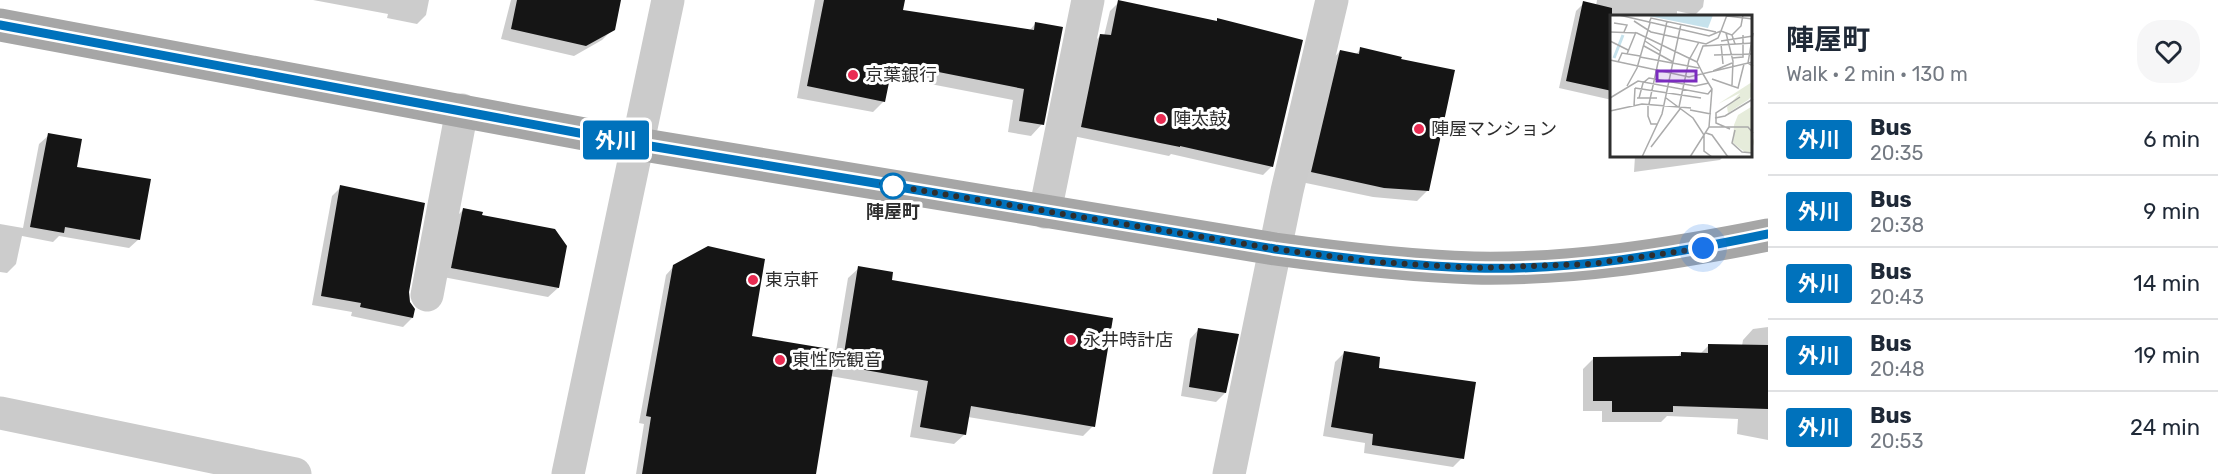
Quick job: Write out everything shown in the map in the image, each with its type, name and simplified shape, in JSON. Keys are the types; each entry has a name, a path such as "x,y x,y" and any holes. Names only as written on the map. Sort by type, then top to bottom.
{"main road":[{"path":"0,25 638,144 1275,249 1375,262 1476,268 1591,264 1703,248 1768,234"}],"street":[{"path":"568,474 668,0"},
{"path":"1045,212 1088,0"},
{"path":"1229,474 1275,249 1332,0"},
{"path":"427,295 462,110"},
{"path":"0,413 295,474"}],"building":[{"path":"517,0 621,0 615,30 586,46 511,29"},
{"path":"824,0 905,0 903,10 1034,30 1035,22 1063,27 1044,125 1019,121 1024,89 893,63 885,102 807,86"},
{"path":"1118,0 1217,21 1217,18 1303,40 1273,167 1081,127 1100,34 1111,35"},
{"path":"1583,1 1612,8 1612,15 1610,15 1610,91 1566,81"},
{"path":"1360,47 1402,57 1401,59 1455,70 1429,191 1384,188 1311,172 1340,50 1359,54"},
{"path":"48,133 82,139 77,167 151,179 140,240 65,227 64,233 30,227"},
{"path":"340,185 425,203 409,292 410,302 415,309 413,318 360,307 361,303 321,296"},
{"path":"463,208 483,212 482,215 555,229 567,246 559,288 451,268"},
{"path":"708,246 765,259 752,336 836,350 816,474 642,474 651,417 646,416 673,265"},
{"path":"858,266 893,272 892,280 1113,318 1095,427 971,406 966,435 920,427 928,381 842,366"},
{"path":"1198,328 1239,334 1226,393 1189,387"},
{"path":"1708,344 1768,345 1768,409 1673,406 1673,412 1612,412 1612,401 1593,401 1593,357 1681,356 1681,352 1708,353"},
{"path":"1344,351 1380,357 1379,368 1476,382 1464,459 1372,445 1373,434 1331,427"}],"bus line":[{"name":"外川","path":"0,25 638,144 1275,249 1375,262 1476,268 1591,264 1703,248 1768,234"}],"place":[{"name":"京葉銀行","path":"853,75"},
{"name":"陣太鼓","path":"1161,119"},
{"name":"陣屋マンション","path":"1419,129"},
{"name":"陣屋町","path":"893,186"},
{"name":"東京軒","path":"753,280"},
{"name":"永井時計店","path":"1071,340"},
{"name":"東性院観音","path":"780,360"}],"route":[{"path":"893,186 882,184 1275,249 1375,262 1476,268 1591,264 1703,248"}]}
